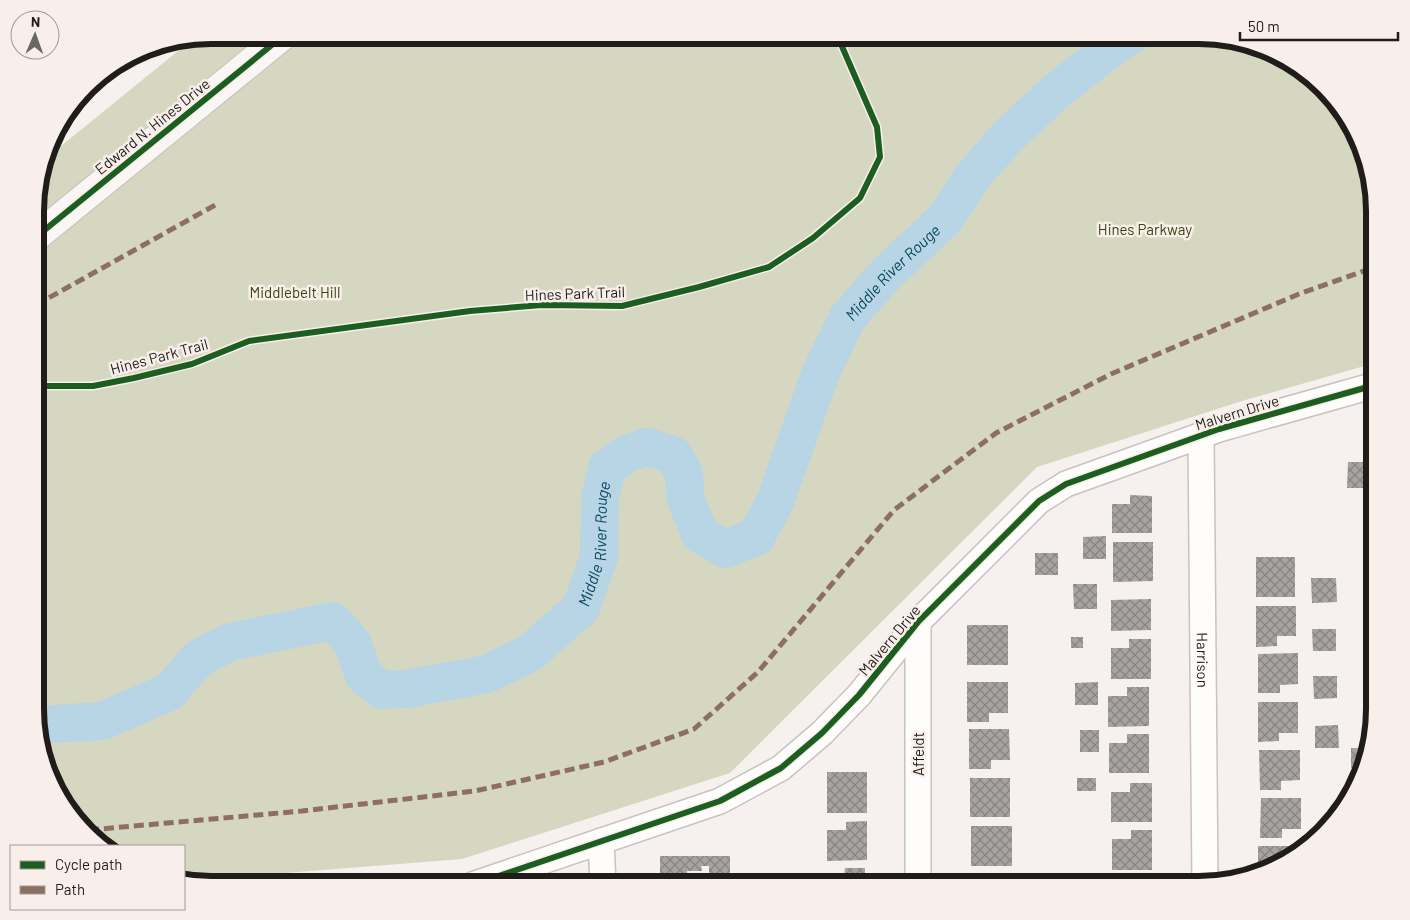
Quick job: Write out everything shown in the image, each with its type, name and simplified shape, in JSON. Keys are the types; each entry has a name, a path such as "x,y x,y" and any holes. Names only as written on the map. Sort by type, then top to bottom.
{"street":[{"name":"Edward N. Hines Drive","path":"44,230 273,44"},
{"name":"Malvern Drive","path":"498,876 720,801 781,768 822,734 859,695 918,622 1039,501 1066,484 1200,436 1366,388"},
{"name":"Harrison","path":"1200,436 1205,876"},
{"name":"Affeldt","path":"918,622 918,876"},
{"path":"601,840 603,876"}],"green space":[{"path":"199,44 1221,45 1243,49 1273,61 1310,85 1325,100 1338,118 1354,147 1363,178 1366,199 1366,366 1242,401 1037,467 730,773 462,859 247,876 199,876 185,874 185,845 114,845 100,835 78,811 66,793 53,763 45,731 44,210 49,167 55,151 184,46"},
{"path":"132,64 101,88 96,89"}],"building":[{"path":"1348,462 1366,462 1366,488 1347,488"},
{"path":"1130,495 1152,496 1152,533 1112,533 1112,504 1130,504"},
{"path":"1106,536 1106,559 1083,559 1083,537"},
{"path":"1113,542 1153,542 1153,581 1113,582"},
{"path":"1035,553 1058,553 1058,575 1035,575"},
{"path":"1256,557 1295,557 1295,597 1256,597"},
{"path":"1311,578 1336,578 1337,602 1312,603"},
{"path":"1073,584 1097,584 1097,609 1074,609"},
{"path":"1151,599 1151,630 1111,631 1111,600"},
{"path":"1256,606 1296,606 1296,636 1277,636 1277,646 1256,647"},
{"path":"967,625 1008,625 1008,665 967,665"},
{"path":"1312,629 1336,629 1336,651 1313,651"},
{"path":"1071,637 1083,637 1083,648 1071,648"},
{"path":"1129,639 1151,639 1151,679 1111,679 1111,648 1129,648"},
{"path":"1298,653 1298,684 1280,685 1280,693 1258,693 1258,654"},
{"path":"1313,676 1337,676 1337,698 1314,699"},
{"path":"967,682 1008,682 1008,713 989,713 989,722 967,722"},
{"path":"1098,682 1098,705 1075,705 1075,683"},
{"path":"1127,687 1149,687 1149,726 1108,727 1108,696 1127,696"},
{"path":"1258,702 1298,702 1298,733 1279,733 1279,741 1258,742"},
{"path":"1338,725 1339,748 1315,748 1315,726"},
{"path":"969,729 1009,729 1010,760 991,760 991,769 969,769"},
{"path":"1080,730 1099,730 1099,752 1080,752"},
{"path":"1127,734 1149,734 1149,773 1109,773 1109,743 1127,743"},
{"path":"1351,748 1361,748 1355,768 1351,768"},
{"path":"1259,750 1300,750 1300,780 1281,781 1281,790 1260,790"},
{"path":"827,772 867,772 867,813 827,813"},
{"path":"970,778 1010,778 1010,817 970,817"},
{"path":"1077,778 1096,778 1096,791 1077,791"},
{"path":"1130,783 1152,783 1152,822 1111,822 1111,792 1130,792"},
{"path":"1261,798 1301,798 1301,829 1282,829 1282,838 1260,838"},
{"path":"867,821 867,860 827,861 827,830 846,830 846,822"},
{"path":"971,826 1012,826 1012,866 971,866"},
{"path":"1131,830 1152,830 1152,870 1112,870 1112,839 1131,839"},
{"path":"1258,846 1295,846 1283,854 1258,865"},
{"path":"660,856 730,856 730,876 709,876 709,866 701,866 702,871 687,871 687,876 660,876"},
{"path":"845,868 865,868 865,876 844,876"},
{"path":"971,874 1012,874 1012,876 971,876"}],"waterway":[{"name":"Middle River Rouge","path":"45,724 102,721 169,692 199,658 230,642 332,621 352,642 364,676 382,690 406,689 487,674 530,653 581,608 599,557 600,498 607,468 628,453 647,447 673,455 684,473 685,497 700,534 725,549 756,537 775,502 821,372 848,317 887,273 945,219 972,177 1008,136 1059,89 1116,44"}],"marked path":[{"path":"44,301 217,204"},
{"path":"95,829 302,811 475,791 604,762 694,729 758,672 894,510 996,433 1111,374 1299,294 1366,270"}],"cycle path":[{"path":"44,230 273,44"},
{"name":"Hines Park Trail","path":"44,386 93,386 134,378 192,364 249,341 470,311 542,305 622,306 769,267 813,238 860,198 880,157 877,127 841,44"},
{"path":"499,876 720,801 781,768 822,733 859,695 918,622 1039,501 1066,484 1219,429 1366,388"}],"park label":[{"name":"Hines Parkway","path":"1145,229"},
{"name":"Middlebelt Hill","path":"295,292"}]}
